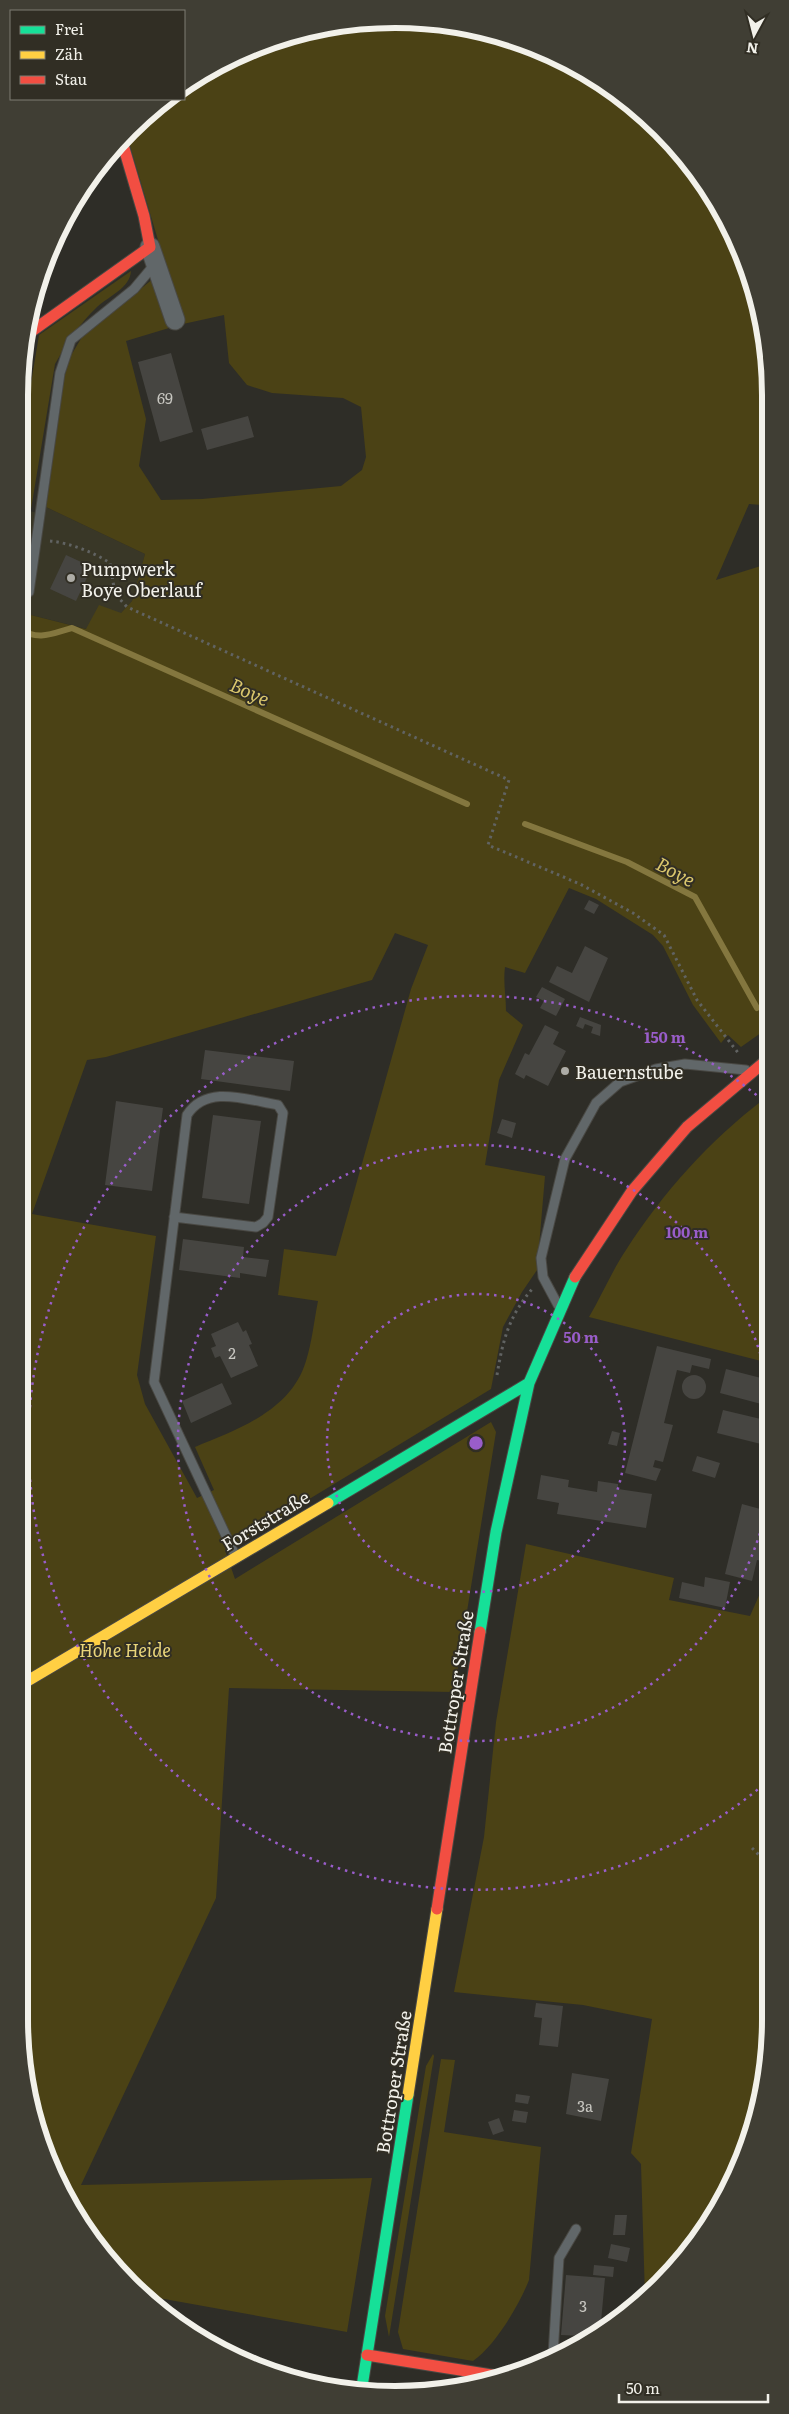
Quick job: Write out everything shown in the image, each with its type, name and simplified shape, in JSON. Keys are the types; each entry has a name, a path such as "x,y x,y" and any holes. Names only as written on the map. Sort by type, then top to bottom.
{"main road":[{"path":"34,330 153,256 144,216 124,148"},
{"name":"Bottroper Straße","path":"362,2385 496,1532 528,1383 572,1282 632,1192 687,1128 762,1063"},
{"name":"Forststraße","path":"28,1681 528,1383"},
{"path":"367,2355 487,2374"}],"street":[{"path":"153,256 175,320"}],"lane":[{"path":"29,592 60,373 71,340 134,289 153,256"},
{"path":"560,1309 543,1277 541,1258 565,1159 596,1103 620,1082 656,1069 685,1064 753,1070"},
{"path":"174,1217 256,1227 264,1223 268,1217 283,1113 278,1104 217,1096 202,1099 194,1104 187,1114 174,1217 154,1382 236,1558"},
{"path":"553,2351 559,2258 576,2229"}],"path":[{"path":"37,540 63,542 110,563 115,594 126,607 510,780 488,845 580,884 633,913 664,935 697,1000 739,1055"},
{"path":"752,1848 762,1858"}],"shaded area":[{"path":"46,507 145,554 132,601 121,613 87,629 28,614 28,524 30,511 44,515"}],"green space":[{"name":"Hohe Heide","path":"370,28 419,28 489,40 535,55 557,65 618,103 654,135 686,171 724,232 734,254 749,300 761,370 762,505 749,504 716,580 762,566 762,1032 741,1047 728,1035 721,1043 693,1005 663,946 653,935 596,899 569,888 525,973 505,967 506,1011 523,1025 499,1080 485,1165 545,1176 537,1270 522,1292 503,1327 491,1389 225,1550 235,1579 491,1422 496,1432 454,1692 229,1688 216,1898 81,2185 372,2178 347,2332 156,2297 135,2279 103,2243 65,2182 55,2160 40,2114 28,2044 28,614 86,629 99,605 121,613 132,601 145,554 46,507 64,378 70,357 82,337 154,278 169,328 126,341 146,419 139,466 161,500 202,499 341,486 362,470 366,457 361,407 343,398 272,393 247,385 229,363 224,315 183,324 129,142 171,103 175,100 185,100 185,93 191,89 232,65 254,55 300,40 347,31","holes":["395,933 428,945 411,989 336,1256 284,1249 278,1295 318,1301 306,1361 299,1378 288,1393 261,1416 195,1447 214,1490 197,1498 145,1404 137,1375 156,1236 32,1214 87,1060 106,1057 372,980"]},
{"path":"131,271 130,277 123,287 97,307 79,327 55,364 28,528 28,402 39,335"},
{"path":"762,1101 762,1361 589,1317 616,1266 656,1207 708,1148"},
{"path":"526,1544 674,1578 669,1600 750,1616 762,1589 762,2020 761,2044 754,2091 742,2137 724,2182 686,2243 645,2287 641,2164 631,2153 652,2019 583,2005 454,1992 484,1837 496,1722"},
{"path":"433,2054 389,2337 385,2316 426,2066"},
{"path":"441,2059 455,2060 444,2132 541,2147 529,2280 518,2303 497,2337 473,2361 403,2349 398,2332"}],"building":[{"path":"171,353 193,432 160,442 138,362"},
{"path":"248,416 254,437 207,450 201,429"},
{"name":"Pumpwerk Boye Oberlauf","path":"66,555 92,567 76,601 50,589"},
{"path":"589,900 599,905 594,914 584,909"},
{"path":"585,946 608,958 589,1002 549,982 557,966 572,973"},
{"path":"542,987 565,999 556,1016 540,1008 544,1001 536,997"},
{"path":"580,1017 601,1025 600,1036 591,1033 593,1027 585,1024 583,1029 576,1026"},
{"path":"545,1025 559,1032 553,1044 566,1051 548,1086 526,1075 524,1079 515,1074 525,1053 529,1055"},
{"path":"205,1050 294,1061 290,1091 201,1079"},
{"path":"116,1101 163,1108 152,1191 105,1185"},
{"path":"213,1115 261,1121 249,1204 202,1198"},
{"path":"502,1119 516,1123 512,1138 497,1133"},
{"path":"183,1239 244,1247 243,1257 269,1260 266,1277 240,1273 240,1278 179,1270"},
{"path":"238,1322 243,1332 246,1330 252,1344 249,1345 258,1366 231,1378 220,1356 215,1358 211,1348 216,1346 211,1334"},
{"path":"657,1346 711,1359 709,1369 692,1365 690,1373 677,1370 664,1423 673,1425 663,1462 655,1460 653,1467 661,1469 656,1481 625,1473"},
{"path":"726,1369 762,1378 762,1404 720,1393"},
{"path":"694,1375 703,1378 706,1387 703,1396 694,1399 685,1396 682,1387 685,1378"},
{"path":"222,1383 232,1404 191,1423 182,1401"},
{"path":"723,1410 762,1419 762,1444 717,1433"},
{"path":"612,1431 620,1433 617,1446 608,1444"},
{"path":"697,1456 720,1463 715,1478 692,1471"},
{"path":"541,1475 569,1480 568,1487 597,1492 598,1481 618,1484 618,1489 652,1494 646,1528 557,1514 559,1503 537,1499"},
{"path":"742,1504 762,1509 762,1561 757,1560 752,1581 725,1574"},
{"path":"705,1577 730,1582 725,1608 679,1598 682,1582 704,1587"},
{"path":"536,2003 563,2006 558,2047 539,2045 542,2018 534,2017"},
{"path":"572,2073 609,2079 601,2121 566,2114"},
{"path":"516,2094 530,2096 528,2104 515,2102"},
{"path":"514,2110 528,2112 526,2123 512,2121"},
{"path":"499,2118 504,2131 493,2135 488,2122"},
{"path":"615,2215 627,2215 625,2235 613,2235"},
{"path":"611,2244 630,2248 627,2262 608,2258"},
{"path":"594,2265 614,2267 613,2277 593,2275"},
{"path":"566,2275 605,2278 601,2323 580,2336 561,2335"},
{"path":"238,2352 256,2355 255,2359"}],"waterway":[{"name":"Boye","path":"28,634 39,636 72,628 467,804"},
{"name":"Boye","path":"525,824 627,862 695,897 757,1008"}],"traffic: fast":[{"path":"480,1632 496,1532 529,1383 575,1277"},
{"path":"328,1503 529,1383"},
{"path":"362,2385 408,2095"}],"traffic: slow":[{"path":"28,1681 328,1503"},
{"path":"408,2095 437,1909"}],"traffic: jam":[{"path":"34,330 150,247 144,216 124,148"},
{"path":"575,1277 632,1191 687,1127 762,1064"},
{"path":"437,1909 480,1632"},
{"path":"367,2355 487,2374"}],"place":[{"name":"Pumpwerk Boye Oberlauf","path":"71,578"},
{"name":"Bauernstube","path":"565,1071"}]}
